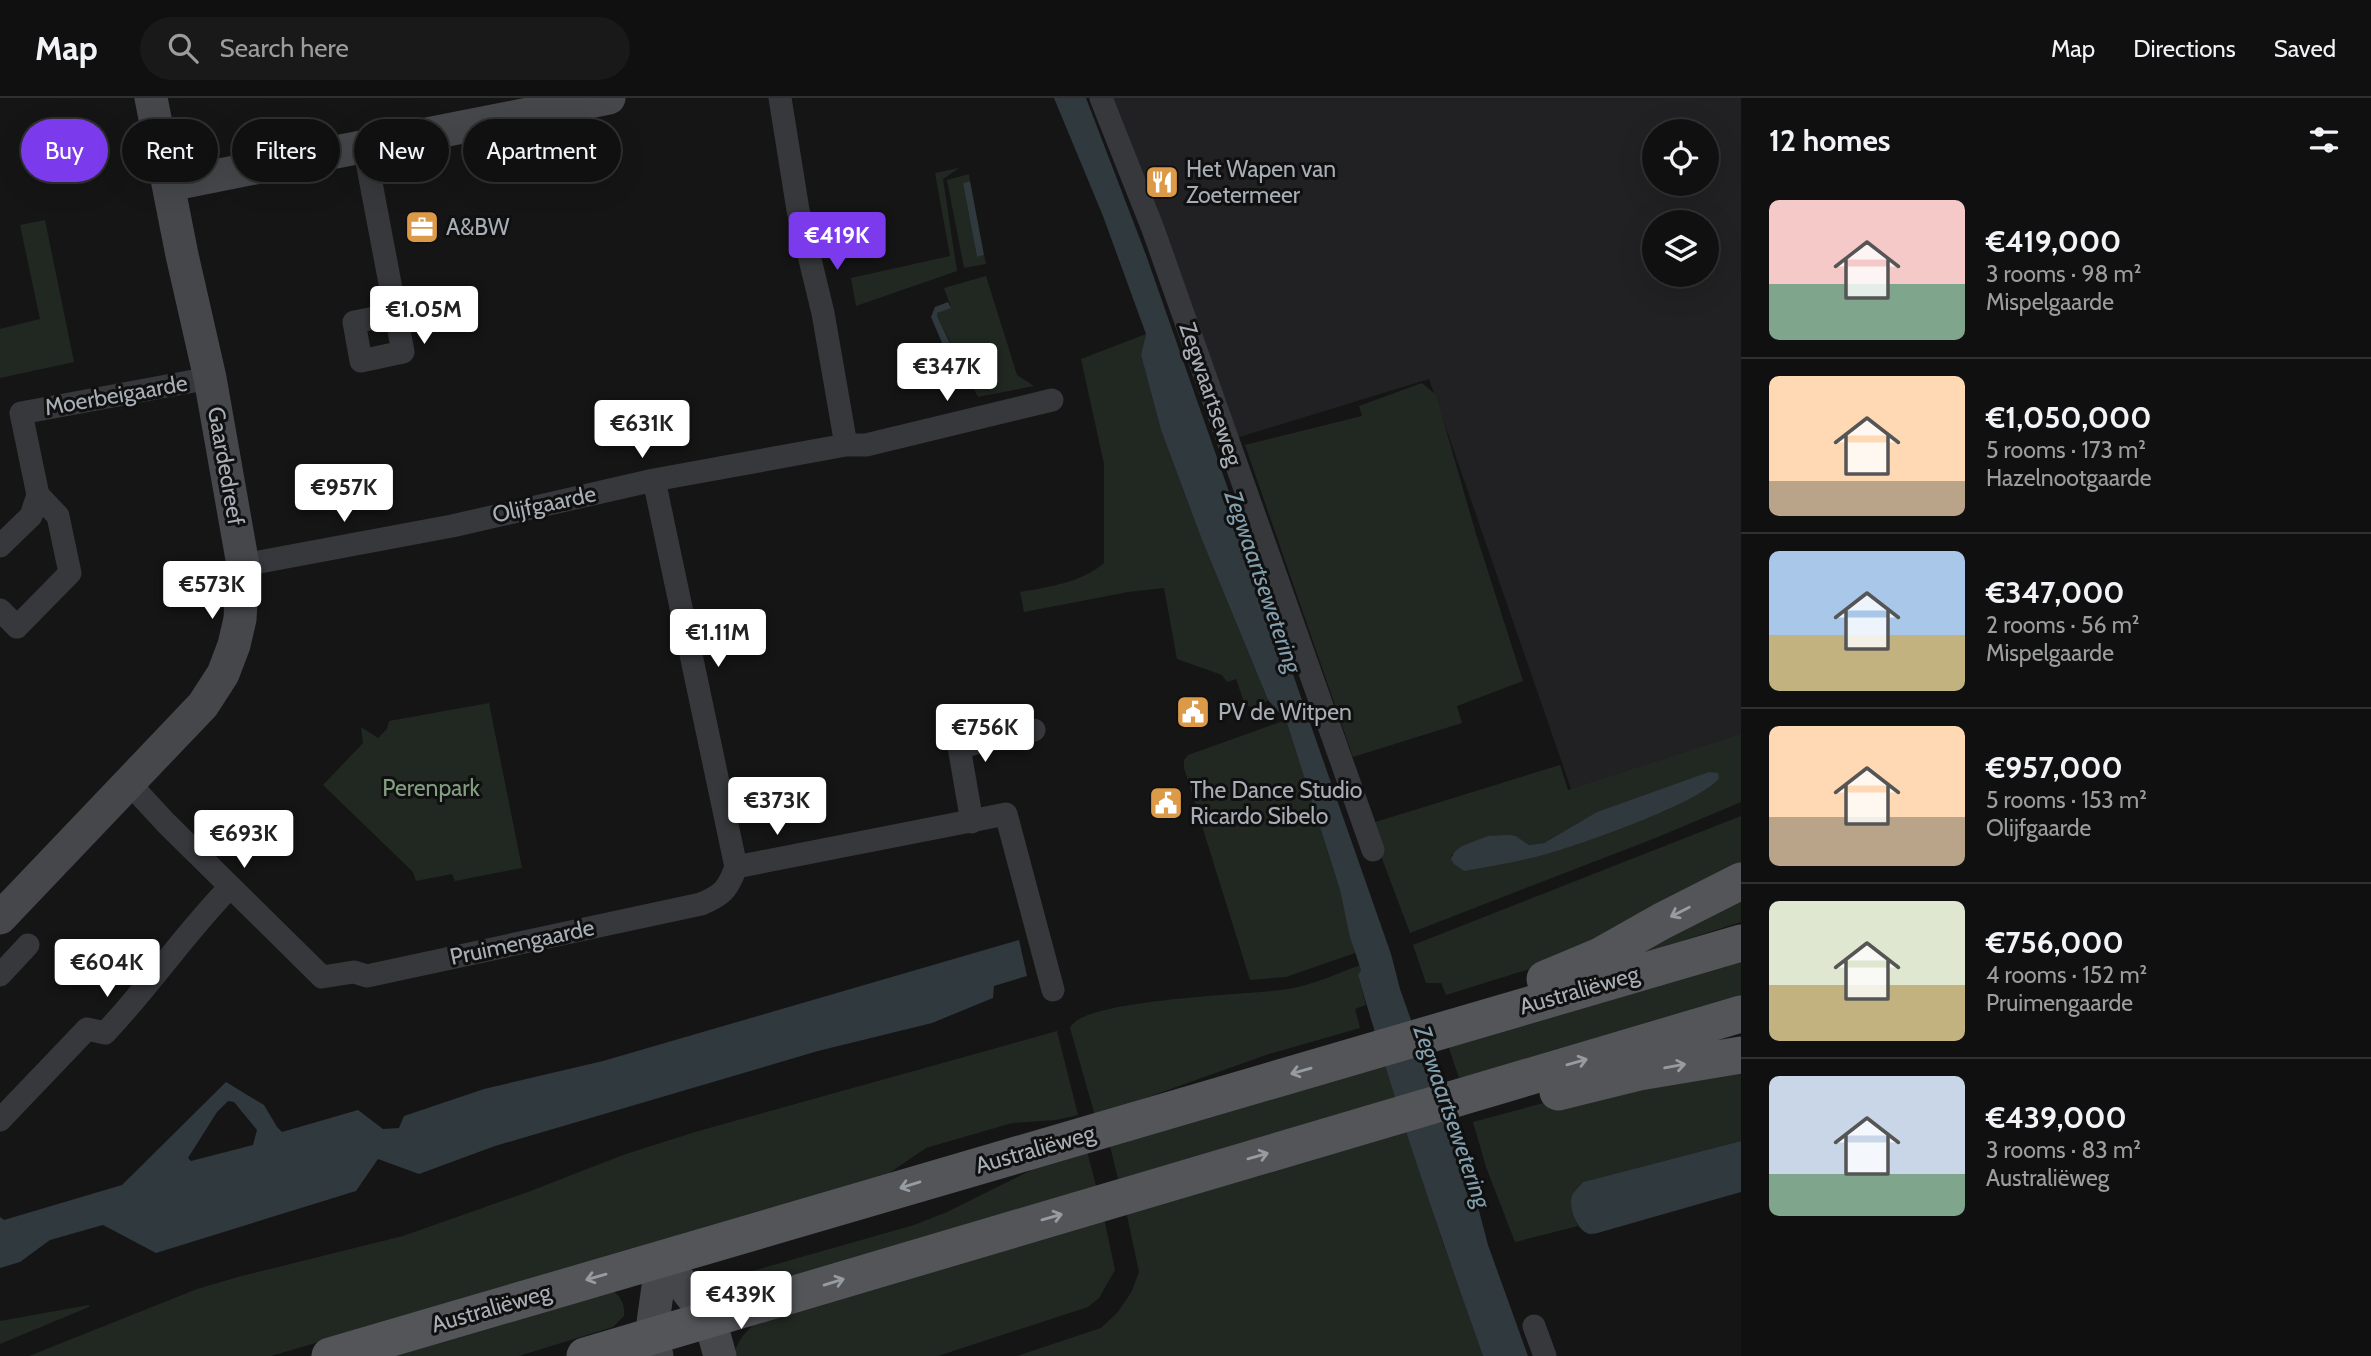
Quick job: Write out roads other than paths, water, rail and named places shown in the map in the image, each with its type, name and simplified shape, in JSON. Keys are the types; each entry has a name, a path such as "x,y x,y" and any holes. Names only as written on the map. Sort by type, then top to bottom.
{"main road":[{"path":"1466,1023 1518,990 1600,956 1741,881"},
{"name":"Australiëweg","path":"330,1356 1741,943"},
{"path":"585,1356 654,1347 710,1320 1741,1014"},
{"path":"1481,1090 1542,1096 1639,1072 1741,1055"}],"street":[{"name":"Gaardedreef","path":"0,918 203,705 223,674 240,619 243,565 210,378 151,98"},
{"path":"449,128 568,102 609,98"},
{"path":"780,98 798,210 823,313 846,445"},
{"name":"Zegwaartseweg","path":"1101,98 1153,229 1373,850"},
{"path":"169,185 354,148"},
{"path":"371,182 396,314"},
{"name":"Moerbeigaarde","path":"0,610 17,626 70,573 58,516 38,495 21,413 210,378"},
{"name":"Olijfgaarde","path":"243,565 452,526 654,480 846,445 866,445 1052,400"},
{"path":"654,480 736,867 1006,814 1053,990"},
{"path":"0,546 31,516 38,495"},
{"path":"972,822 959,747 1034,730"},
{"name":"Pruimengaarde","path":"129,783 322,977 354,972 367,976 701,904 717,897 730,885 736,867"},
{"path":"0,1120 87,1029 105,1032 204,913 230,887"},
{"path":"0,975 28,945"},
{"path":"662,1258 710,1320 720,1356"},
{"path":"654,1347 662,1258"},
{"path":"1534,1325 1545,1356"}],"place":[{"name":"Het Wapen van Zoetermeer","path":"1162,182"},
{"name":"A&BW","path":"422,227"},
{"name":"PV de Witpen","path":"1193,712"},
{"name":"The Dance Studio Ricardo Sibelo","path":"1166,803"}],"water label":[{"name":"Zegwaartsewetering","path":"1263,582"},
{"name":"Zegwaartsewetering","path":"1452,1117"}],"park label":[{"name":"Perenpark","path":"431,788"}]}
